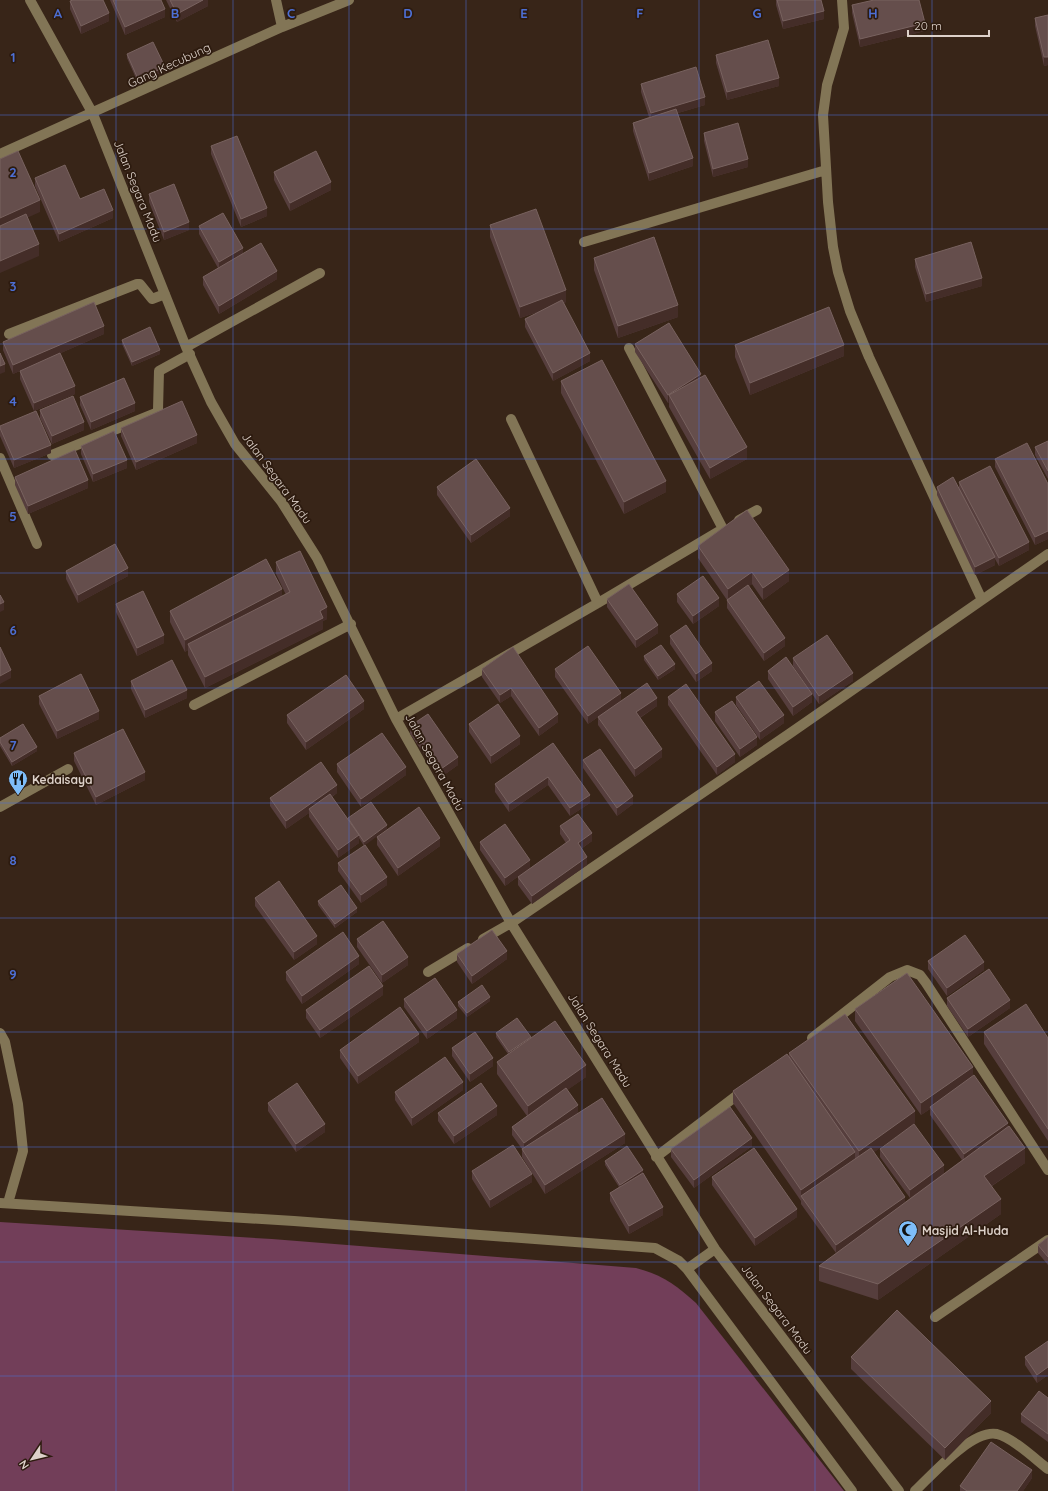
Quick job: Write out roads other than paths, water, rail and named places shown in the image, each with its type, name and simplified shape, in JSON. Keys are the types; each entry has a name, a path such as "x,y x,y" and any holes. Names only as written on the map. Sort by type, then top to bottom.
{"street":[{"name":"Jalan Segara Madu","path":"30,0 93,114 188,351 224,426 235,444 281,501 306,539 351,624 396,719 511,923 656,1157 715,1249 899,1491"},
{"path":"276,0 282,28"},
{"name":"Gang Kecubung","path":"0,154 93,114 282,28 349,0"},
{"path":"842,0 844,28 824,100 826,170 833,247 838,272 850,311 869,357 982,600"},
{"path":"584,242 826,170"},
{"path":"52,456 156,413 158,410 159,371 188,351 320,273"},
{"path":"9,334 137,284 140,284 151,298 165,294"},
{"path":"628,348 723,529"},
{"path":"511,419 598,603"},
{"path":"0,458 37,544"},
{"path":"396,719 757,510"},
{"path":"428,972 511,923 789,734 1048,554"},
{"path":"194,705 351,624"},
{"path":"0,807 68,769"},
{"path":"802,1045 890,977 902,971 912,970 920,975 926,983 1048,1170"},
{"path":"0,1033 5,1042 18,1104 23,1151 4,1203 302,1221 655,1248 678,1261 687,1269 852,1491"},
{"path":"656,1157 751,1084"},
{"path":"935,1317 1048,1240"},
{"path":"687,1269 715,1249"},
{"path":"915,1491 960,1448 984,1435 998,1434 1010,1440 1048,1469"}],"place":[{"name":"Kedaisaya","path":"18,796"},
{"name":"Masjid Al-Huda","path":"908,1247"}]}
